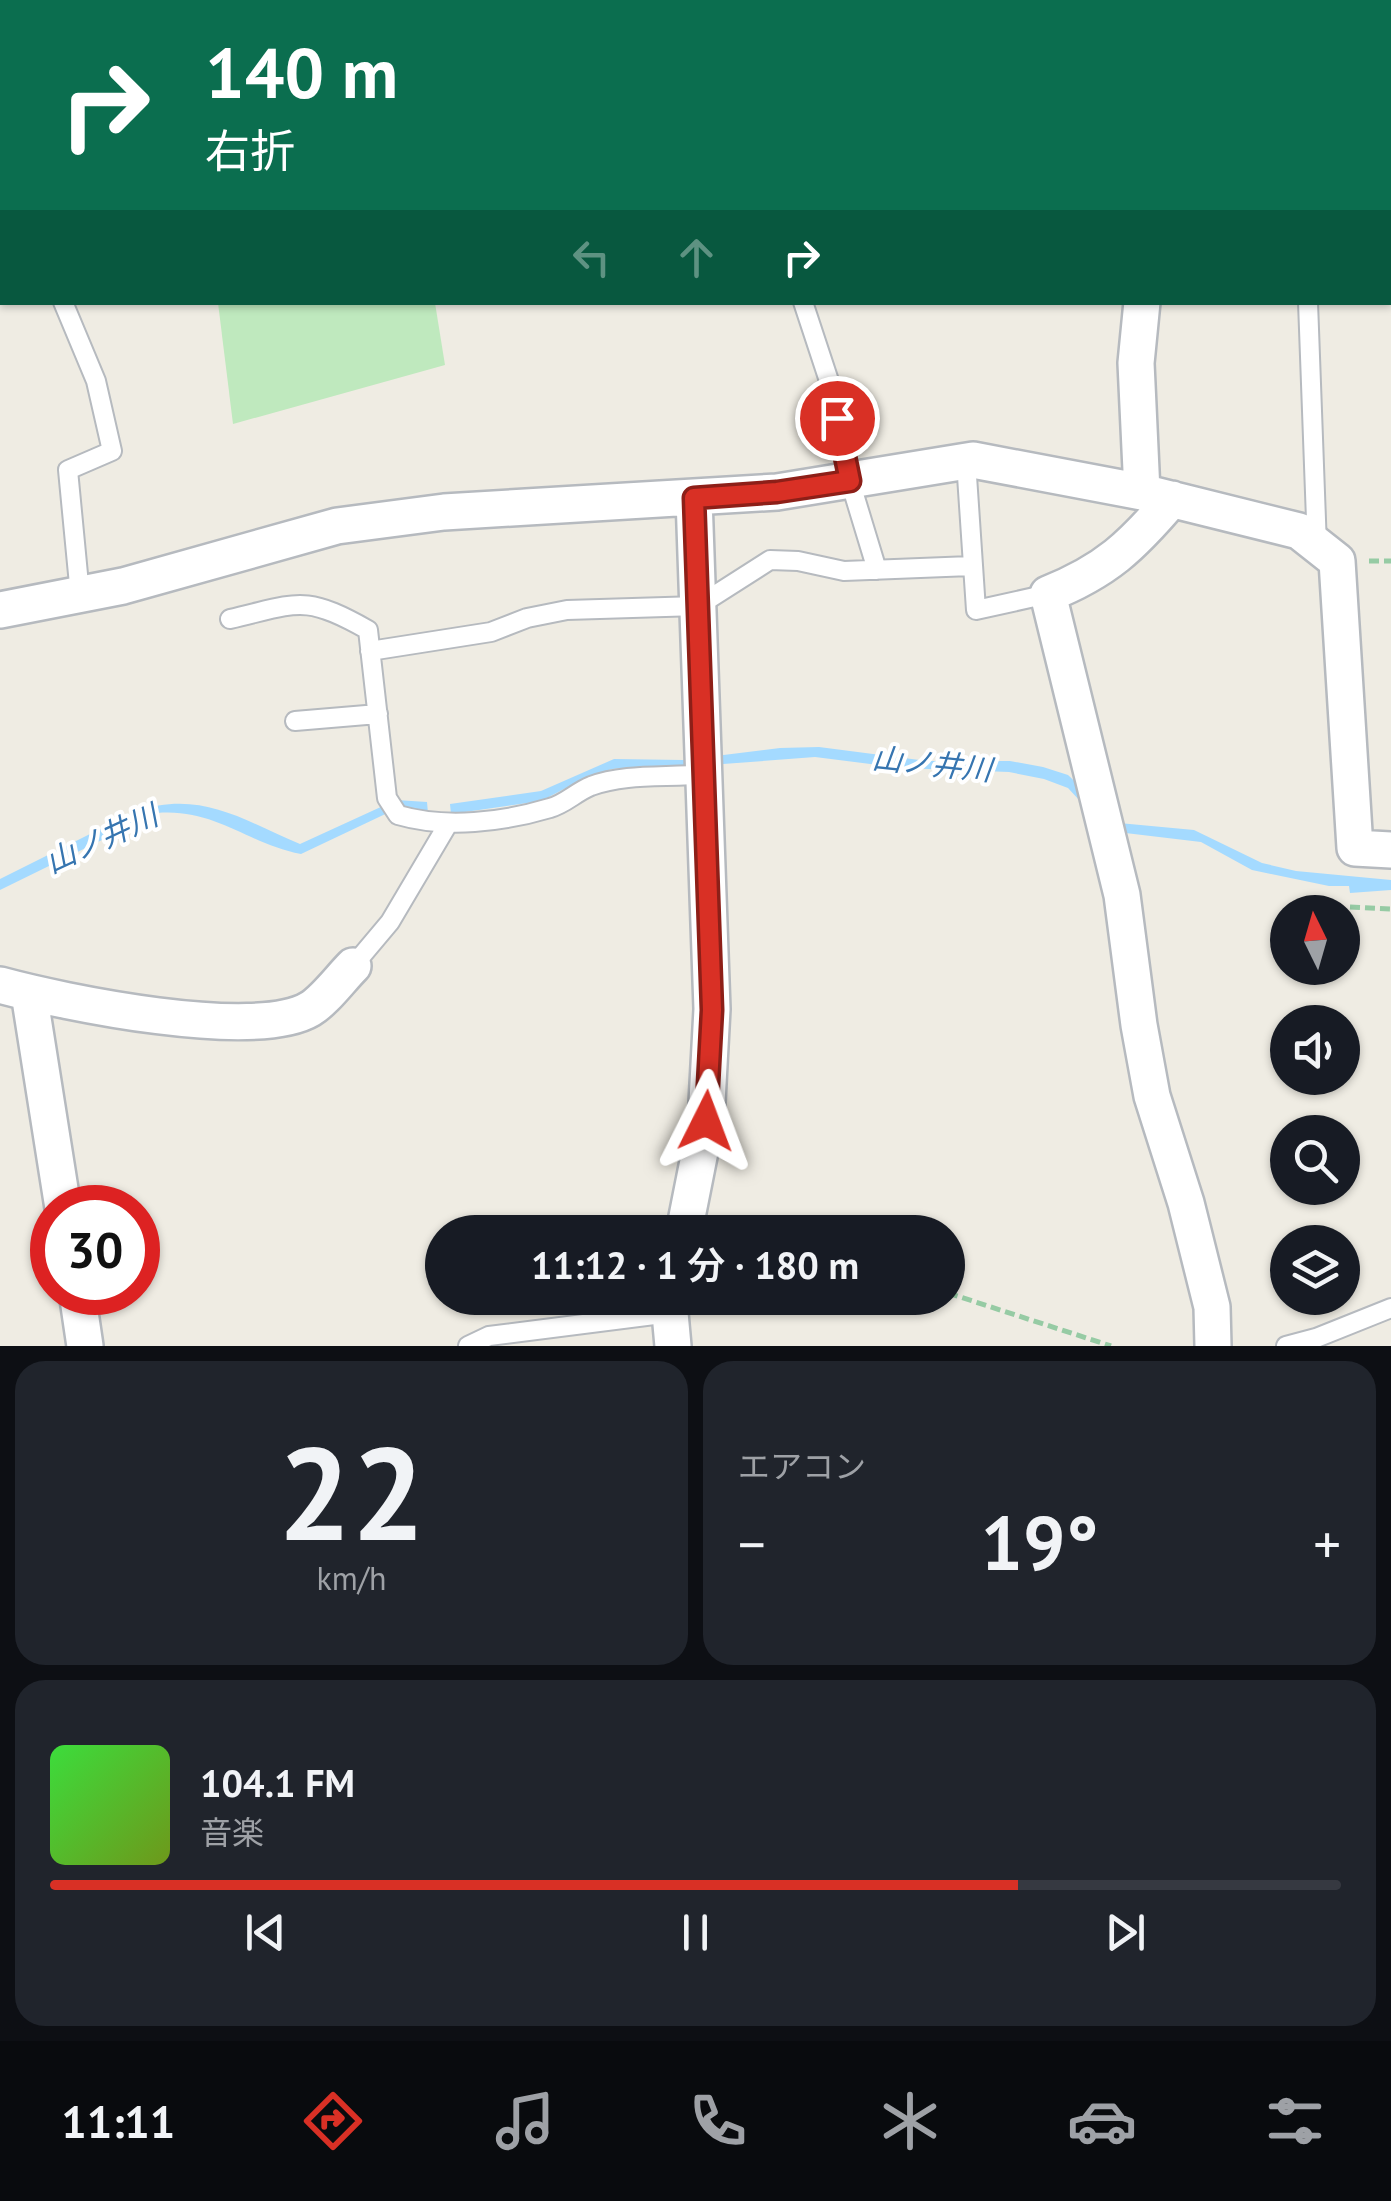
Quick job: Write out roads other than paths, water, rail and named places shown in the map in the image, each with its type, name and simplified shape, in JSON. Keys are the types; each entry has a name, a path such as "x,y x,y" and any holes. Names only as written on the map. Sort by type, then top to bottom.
{"street":[{"path":"1142,305 1136,363 1157,495 1138,540 1088,578 1048,594 1122,896 1138,1026 1152,1096 1186,1203 1212,1307 1213,1346"},
{"path":"0,610 124,586 337,526 444,512 777,492 966,461 1157,495 1300,531 1337,561 1355,848 1391,850"},
{"path":"687,1215 706,1121 711,1028 694,498"},
{"path":"58,1185 14,989 134,1015 263,1022 309,1010 354,966"},
{"path":"81,1315 86,1346"}],"lane":[{"path":"63,305 96,381 112,451 68,470 80,595"},
{"path":"804,305 831,388 850,481 877,570"},
{"path":"1308,305 1317,547"},
{"path":"966,461 976,610 1048,594"},
{"path":"370,651 491,632 527,618 566,610 698,606 770,560 844,571 971,566"},
{"path":"230,619 302,602 330,608 368,630 387,798 398,815 448,824 553,808 591,786 636,777 705,774"},
{"path":"295,721 378,714"},
{"path":"354,966 390,922 448,824"},
{"path":"1286,1346 1391,1308"},
{"path":"468,1346 490,1336 672,1319"}],"water":[{"name":"山ノ井川","path":"819,747 927,761 1010,761 1043,767 1068,775 1119,823 1194,830 1262,863 1296,871 1391,880 1391,890 1350,893 1349,886 1329,886 1252,870 1201,842 1117,832 1089,818 1068,788 1009,772 902,768 815,757 636,767 587,777 541,801 451,814 450,804 541,791 614,759 683,760"},
{"name":"山ノ井川","path":"396,800 427,802 428,813 398,808 301,854 197,816 157,813 0,890 0,879 136,811 159,805 220,810 300,844"}]}
